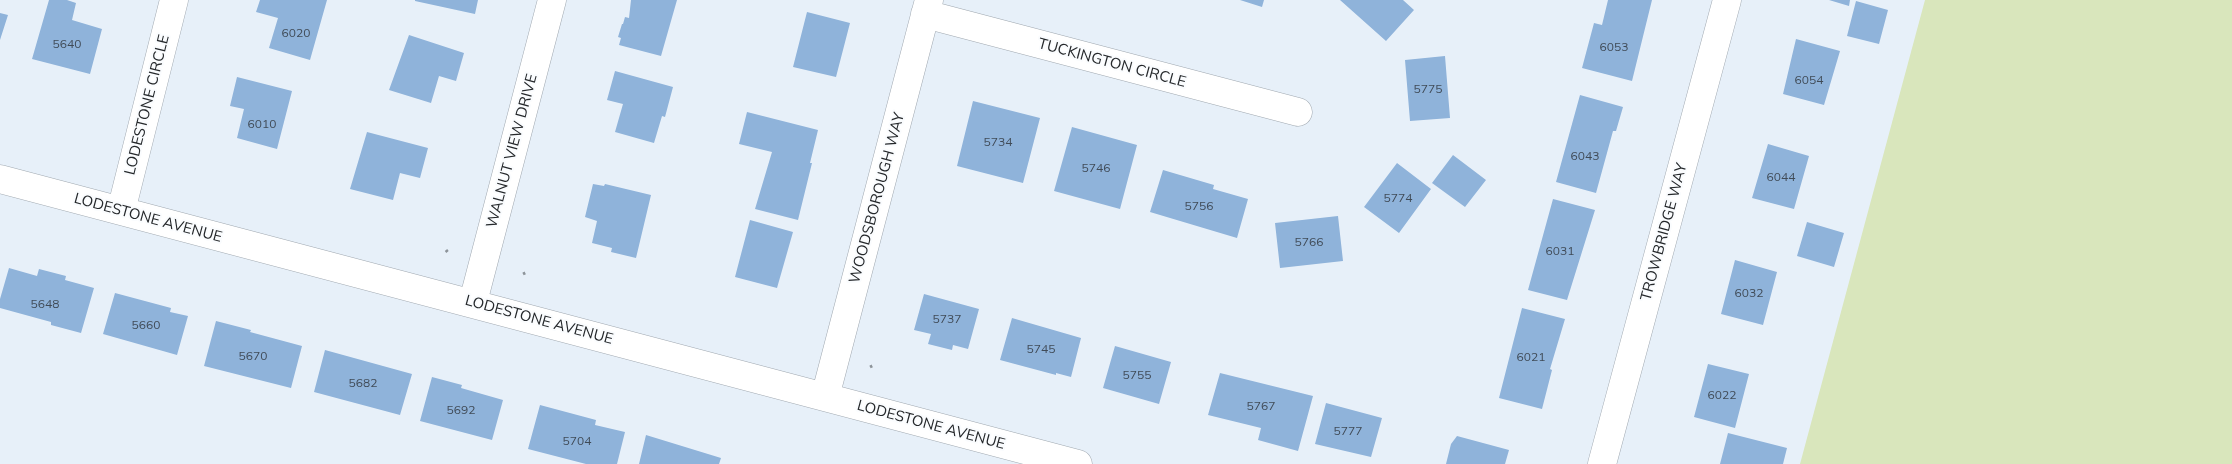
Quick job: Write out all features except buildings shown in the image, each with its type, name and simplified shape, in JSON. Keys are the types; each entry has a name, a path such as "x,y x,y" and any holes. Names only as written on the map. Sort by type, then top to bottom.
{"street":[{"name":"LODESTONE CIRCLE","path":"121,211 174,0"},
{"name":"WALNUT VIEW DRIVE","path":"473,302 552,0"},
{"name":"TROWBRIDGE WAY","path":"1602,464 1726,0"},
{"name":"TUCKINGTON CIRCLE","path":"927,7 1298,112"},
{"name":"WOODSBOROUGH WAY","path":"825,397 927,7"},
{"name":"LODESTONE AVENUE","path":"0,178 1078,464"}],"path":[{"path":"446,250 449,254"},
{"path":"870,367 874,364"}],"green space":[{"path":"1925,0 2232,0 2232,464 1800,464"}]}
